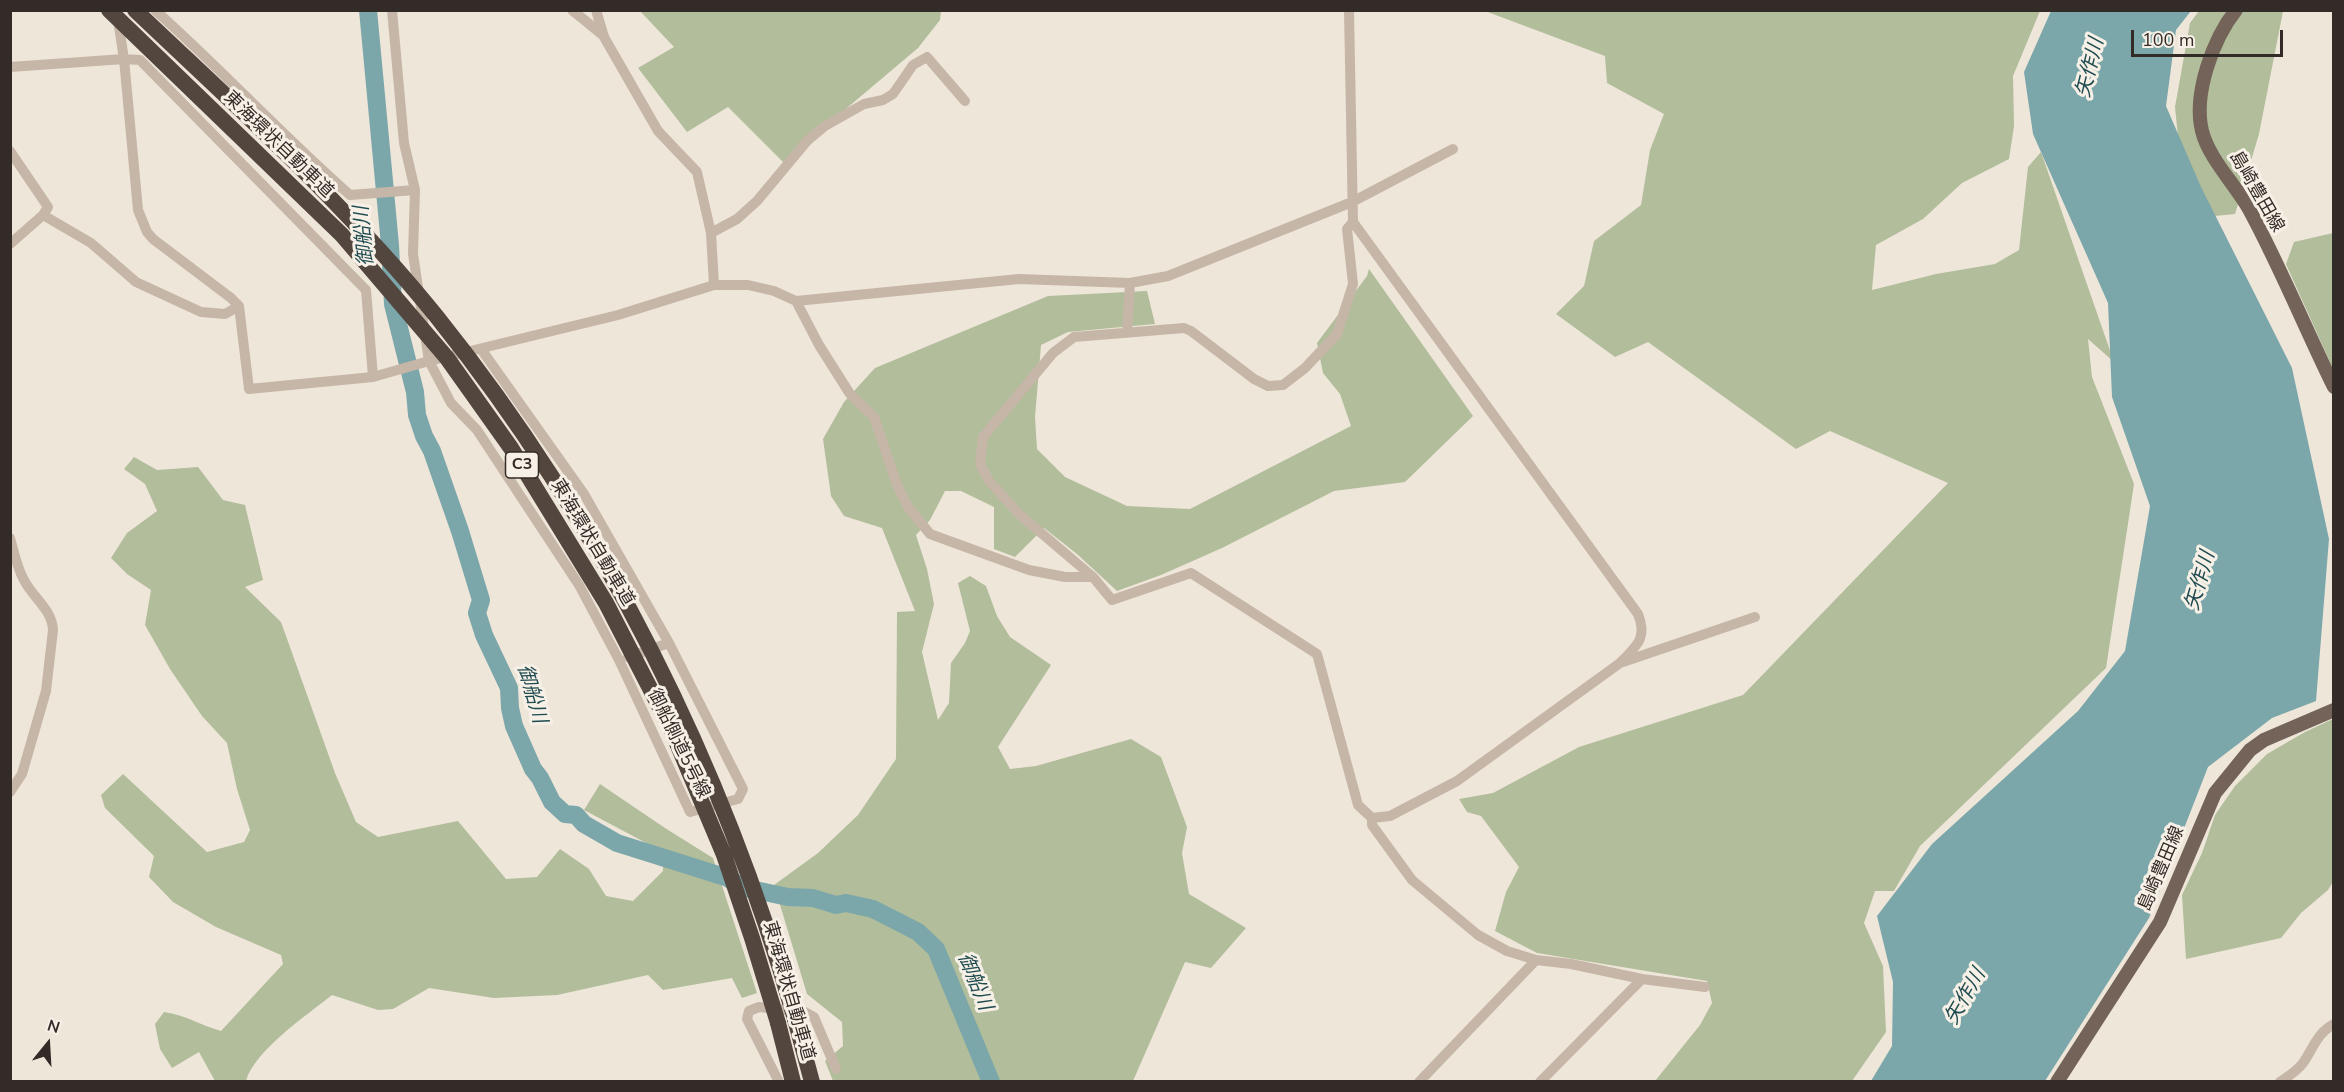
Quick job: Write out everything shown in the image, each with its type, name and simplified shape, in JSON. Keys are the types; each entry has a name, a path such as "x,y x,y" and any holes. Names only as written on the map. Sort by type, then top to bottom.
{"highway":[{"name":"東海環状自動車道","path":"109,10 342,235 447,358 511,448 606,603 670,729 708,814 732,877 778,1023 793,1082"},
{"name":"東海環状自動車道","path":"135,10 326,194 373,244 435,315 512,417 601,558 643,635 686,723 741,851 772,944 812,1082"}],"main road":[{"name":"島崎豊田線","path":"2236,10 2214,47 2204,78 2202,129 2208,147 2249,209 2334,387"},
{"name":"島崎豊田線","path":"2057,1082 2160,922 2215,793 2250,750 2264,740 2334,710"}],"street":[{"path":"117,10 124,59 138,210 142,223 153,239 239,306 249,388 373,377 618,315 714,285 748,285 774,291 796,301 1019,279 1130,283 1168,276 1352,202 1453,149"},
{"path":"155,10 350,195 362,196 411,190"},
{"name":"御船側道5号線","path":"392,10 404,143 411,190 413,254 427,362 451,404 477,429 579,585 619,660 690,812 738,798 743,789 669,643 584,494 482,349"},
{"path":"572,10 604,37"},
{"path":"596,10 604,37 658,131 697,172 711,233 714,285"},
{"path":"1348,10 1353,222 1638,614 1643,626 1642,636 1637,645 1620,663 1457,781 1390,816 1372,818"},
{"path":"172,92 207,57"},
{"path":"711,233 737,219 757,201 807,141 825,126 864,104 883,100 893,94 913,65 927,57 965,101"},
{"path":"10,67 124,59 140,60 366,290 373,377"},
{"path":"10,152 48,207 43,215 10,244"},
{"path":"293,214 323,171"},
{"path":"43,215 91,243 136,282 201,312 225,314 239,306"},
{"path":"1353,222 1347,229 1353,284 1337,334 1305,369 1283,385 1268,386 1254,378 1184,328 1074,337 1053,353 983,437 980,464 989,481 1020,515 1094,577 1112,600 1191,573 1317,654 1358,805 1372,818 1372,825 1412,880 1478,935 1507,951 1536,960 1571,964 1642,979 1705,987"},
{"path":"1127,332 1130,283"},
{"path":"796,301 819,345 850,394 874,417 897,485 908,507 930,534 1029,570 1065,577 1094,577"},
{"path":"529,509 584,494"},
{"path":"10,538 21,574 46,609 53,630 46,691 22,774 10,792"},
{"path":"1620,663 1755,618"},
{"path":"619,660 669,643"},
{"path":"1419,1082 1536,960"},
{"path":"1540,1082 1642,979"},
{"path":"779,1082 747,1018 749,1011 759,1006 806,1012 814,1017 836,1070"},
{"path":"2280,1082 2296,1072 2316,1040 2334,1024"}],"green space":[{"path":"640,11 941,11 940,20 918,48 783,162 728,107 687,132 638,68 674,47"},
{"path":"1485,11 2040,11 2013,76 2014,126 2009,159 1962,183 1923,219 1876,245 1872,290 1936,274 1995,264 2019,250 2028,167 2041,152 2114,362 2088,339 2092,377 2134,484 2106,668 1920,846 1894,891 1875,891 1864,923 1883,966 1886,1032 1852,1081 1655,1081 1700,1025 1712,1003 1707,981 1537,953 1495,931 1506,892 1519,867 1481,816 1467,812 1459,799 1493,793 1579,747 1743,695 1948,483 1830,431 1796,449 1648,342 1615,357 1556,314 1584,286 1594,241 1641,205 1650,150 1664,114 1607,83 1605,56"},
{"path":"2199,11 2283,11 2259,134 2235,214 2194,218 2183,186 2175,107 2190,23"},
{"path":"2334,233 2333,369 2286,264 2294,242"},
{"path":"1369,269 1473,416 1405,482 1334,491 1222,548 1161,575 1117,591 1077,554 1044,528 1015,557 994,549 994,507 961,491 945,491 930,520 916,535 927,569 934,604 922,652 938,720 949,703 951,663 965,643 970,631 958,583 970,576 986,586 997,616 1010,637 1051,665 998,747 1010,769 1036,766 1131,739 1161,757 1187,827 1182,853 1189,894 1246,928 1211,968 1185,962 1133,1081 833,1081 825,1061 843,1046 842,1022 807,994 774,885 818,853 858,815 896,759 897,612 915,611 882,528 844,516 831,496 823,439 844,402 875,368 1048,296 1147,291 1155,324 1068,332 1041,345 1035,417 1037,449 1065,477 1127,506 1190,509 1351,426 1340,394 1323,373 1317,343 1367,276"},
{"path":"134,457 157,470 198,467 223,500 245,505 263,580 245,587 281,622 335,773 356,822 378,837 458,821 506,879 537,877 560,849 589,869 606,896 633,901 663,871 663,852 584,810 600,784 713,858 757,993 742,998 732,978 663,990 648,975 557,995 494,998 429,988 393,1009 378,1010 332,995 270,1046 259,1058 246,1081 215,1081 199,1052 172,1068 160,1049 155,1024 164,1012 179,1015 221,1031 283,964 281,955 216,927 173,902 149,877 154,856 105,808 101,795 123,774 207,852 244,842 250,830 237,789 227,743 202,716 170,669 145,625 151,590 127,574 111,558 127,533 157,511 145,484 124,469"},
{"path":"2333,719 2334,880 2328,890 2301,913 2281,938 2186,959 2182,895 2202,853 2215,815 2235,786 2267,754"}],"water":[{"name":"矢作川","path":"2051,11 2191,11 2176,30 2166,106 2201,187 2292,368 2329,539 2316,701 2272,718 2208,767 2149,918 2045,1081 1871,1081 1892,1046 1893,982 1877,916 1932,844 2078,711 2125,651 2150,506 2112,397 2108,303 2033,134 2024,72"}],"waterway":[{"name":"御船川","path":"368,10 390,245 393,304 415,392 417,415 460,531 481,600 477,613 484,635 509,688 514,726 533,769 552,802 565,814 576,815 584,824 617,843 728,878 741,887 788,897 813,898 836,905 846,903 873,909 918,932 936,949 991,1082"}]}
